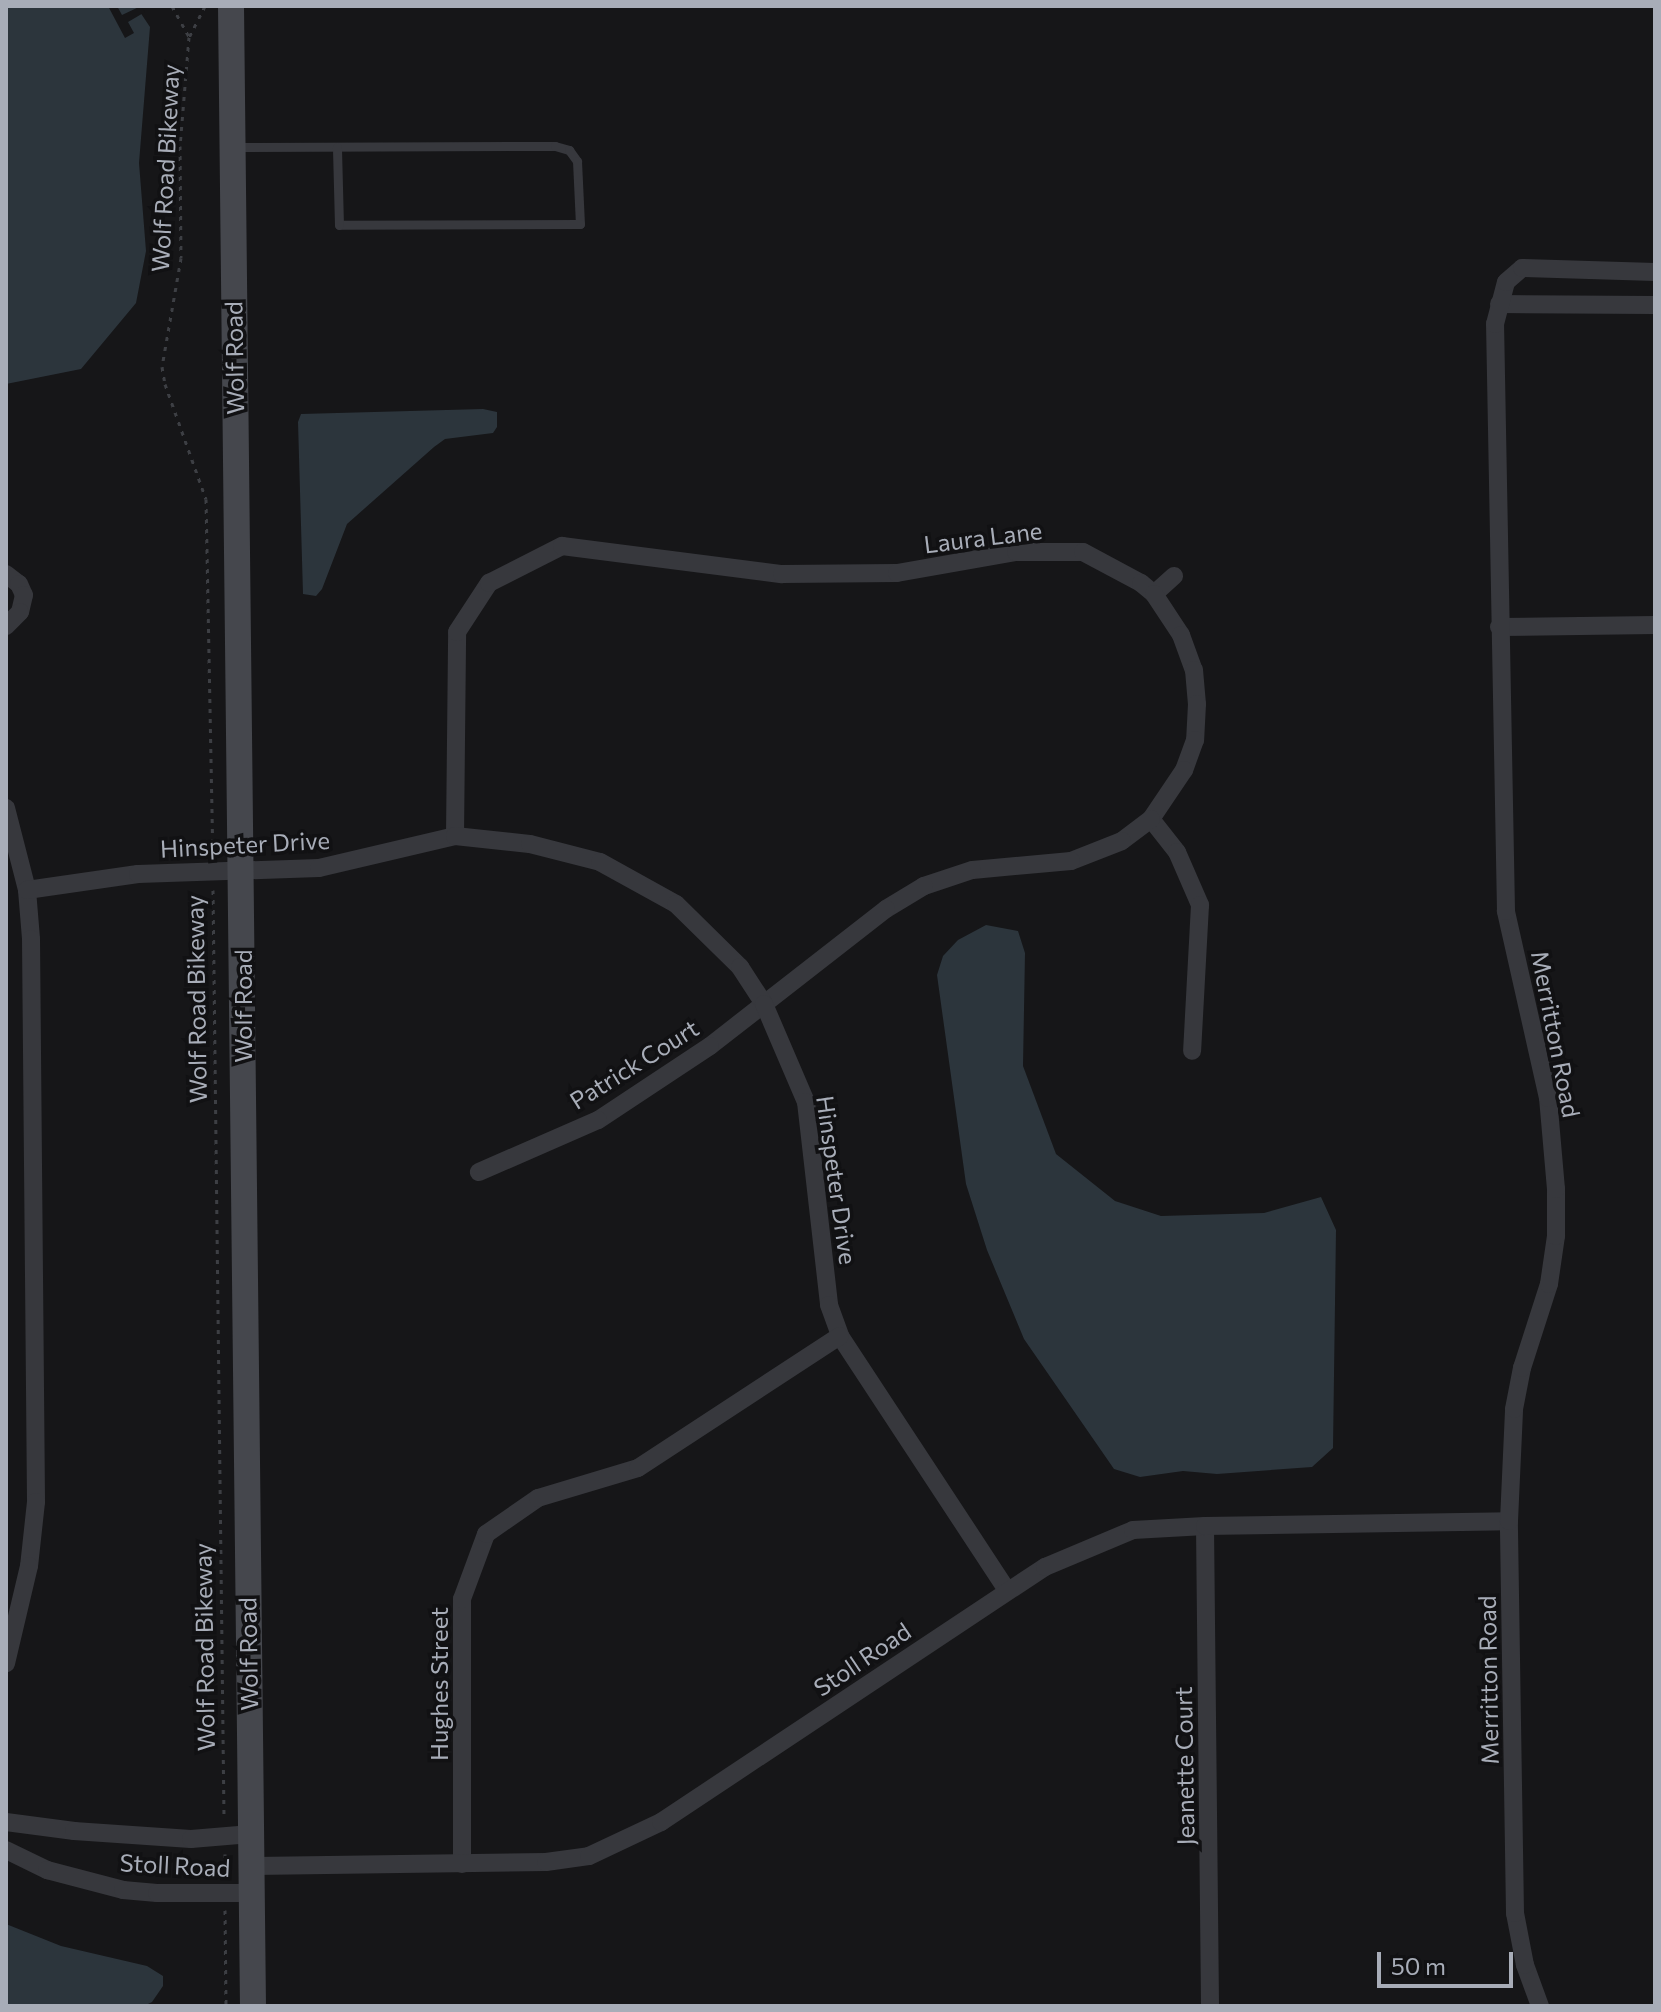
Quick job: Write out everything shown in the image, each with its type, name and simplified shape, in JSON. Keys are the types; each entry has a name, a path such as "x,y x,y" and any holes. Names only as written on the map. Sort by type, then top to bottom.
{"main road":[{"name":"Wolf Road","path":"231,6 253,2006"}],"street":[{"path":"1655,272 1522,268 1506,282 1499,304 1655,305"},
{"name":"Merritton Road","path":"1499,304 1495,324 1506,911 1548,1098 1556,1189 1556,1236 1549,1284 1522,1368 1514,1409 1509,1521 1515,1913 1525,1965 1540,2006"},
{"name":"Laura Lane","path":"455,836 457,632 489,583 562,546 782,574 897,573 1016,552 1083,552 1141,583 1154,594 1181,635 1194,670 1197,704 1195,740 1184,770 1151,819 1122,841 1071,861 972,870 924,886 886,909 764,1004"},
{"path":"6,574 19,584 24,595 20,612 6,626"},
{"path":"1154,594 1174,576"},
{"path":"1499,627 1655,625"},
{"path":"6,808 27,890 31,939 36,1502 29,1566 6,1663"},
{"path":"1151,819 1177,852 1200,905 1192,1051"},
{"name":"Hinspeter Drive","path":"27,890 138,874 242,868 319,868 455,836 530,844 600,862 676,904 740,967 764,1004 806,1102 829,1305 840,1336 1007,1590"},
{"name":"Patrick Court","path":"479,1172 598,1120 710,1046 764,1004"},
{"name":"Hughes Street","path":"462,1864 462,1599 486,1534 538,1498 638,1468 840,1336"},
{"name":"Stoll Road","path":"6,1850 47,1870 123,1890 225,1893 252,1880 462,1864 546,1862 589,1856 661,1822 1045,1567 1133,1530 1509,1521"},
{"name":"Jeanette Court","path":"1205,1526 1210,2006"},
{"name":"Stoll Road","path":"6,1822 127,1836 191,1839 251,1834"}],"lane":[{"path":"232,147 555,146 569,150 577,161 580,224 339,225 337,147"}],"path":[{"path":"172,6 189,37"},
{"name":"Wolf Road Bikeway","path":"205,6 189,37 180,146 181,258 162,367 165,384 199,473 207,510 226,2006"}],"shaded area":[{"path":"6,6 136,6 150,27 139,163 146,251 136,303 81,369 6,384"},
{"path":"483,409 497,412 497,427 493,433 445,439 434,447 347,524 322,589 316,596 303,594 298,422 301,414"},
{"path":"986,925 1018,931 1025,953 1023,1066 1056,1154 1115,1201 1161,1216 1264,1213 1321,1197 1336,1230 1333,1448 1312,1467 1217,1474 1183,1471 1140,1477 1114,1469 1024,1339 987,1250 966,1184 937,975 943,956 958,940"},
{"path":"6,1924 61,1946 147,1966 163,1976 163,1986 152,2002 144,2006 6,2006"}],"pier":[{"path":"108,6 117,6 122,15 141,6 145,12 128,22 134,33 125,38"}]}
